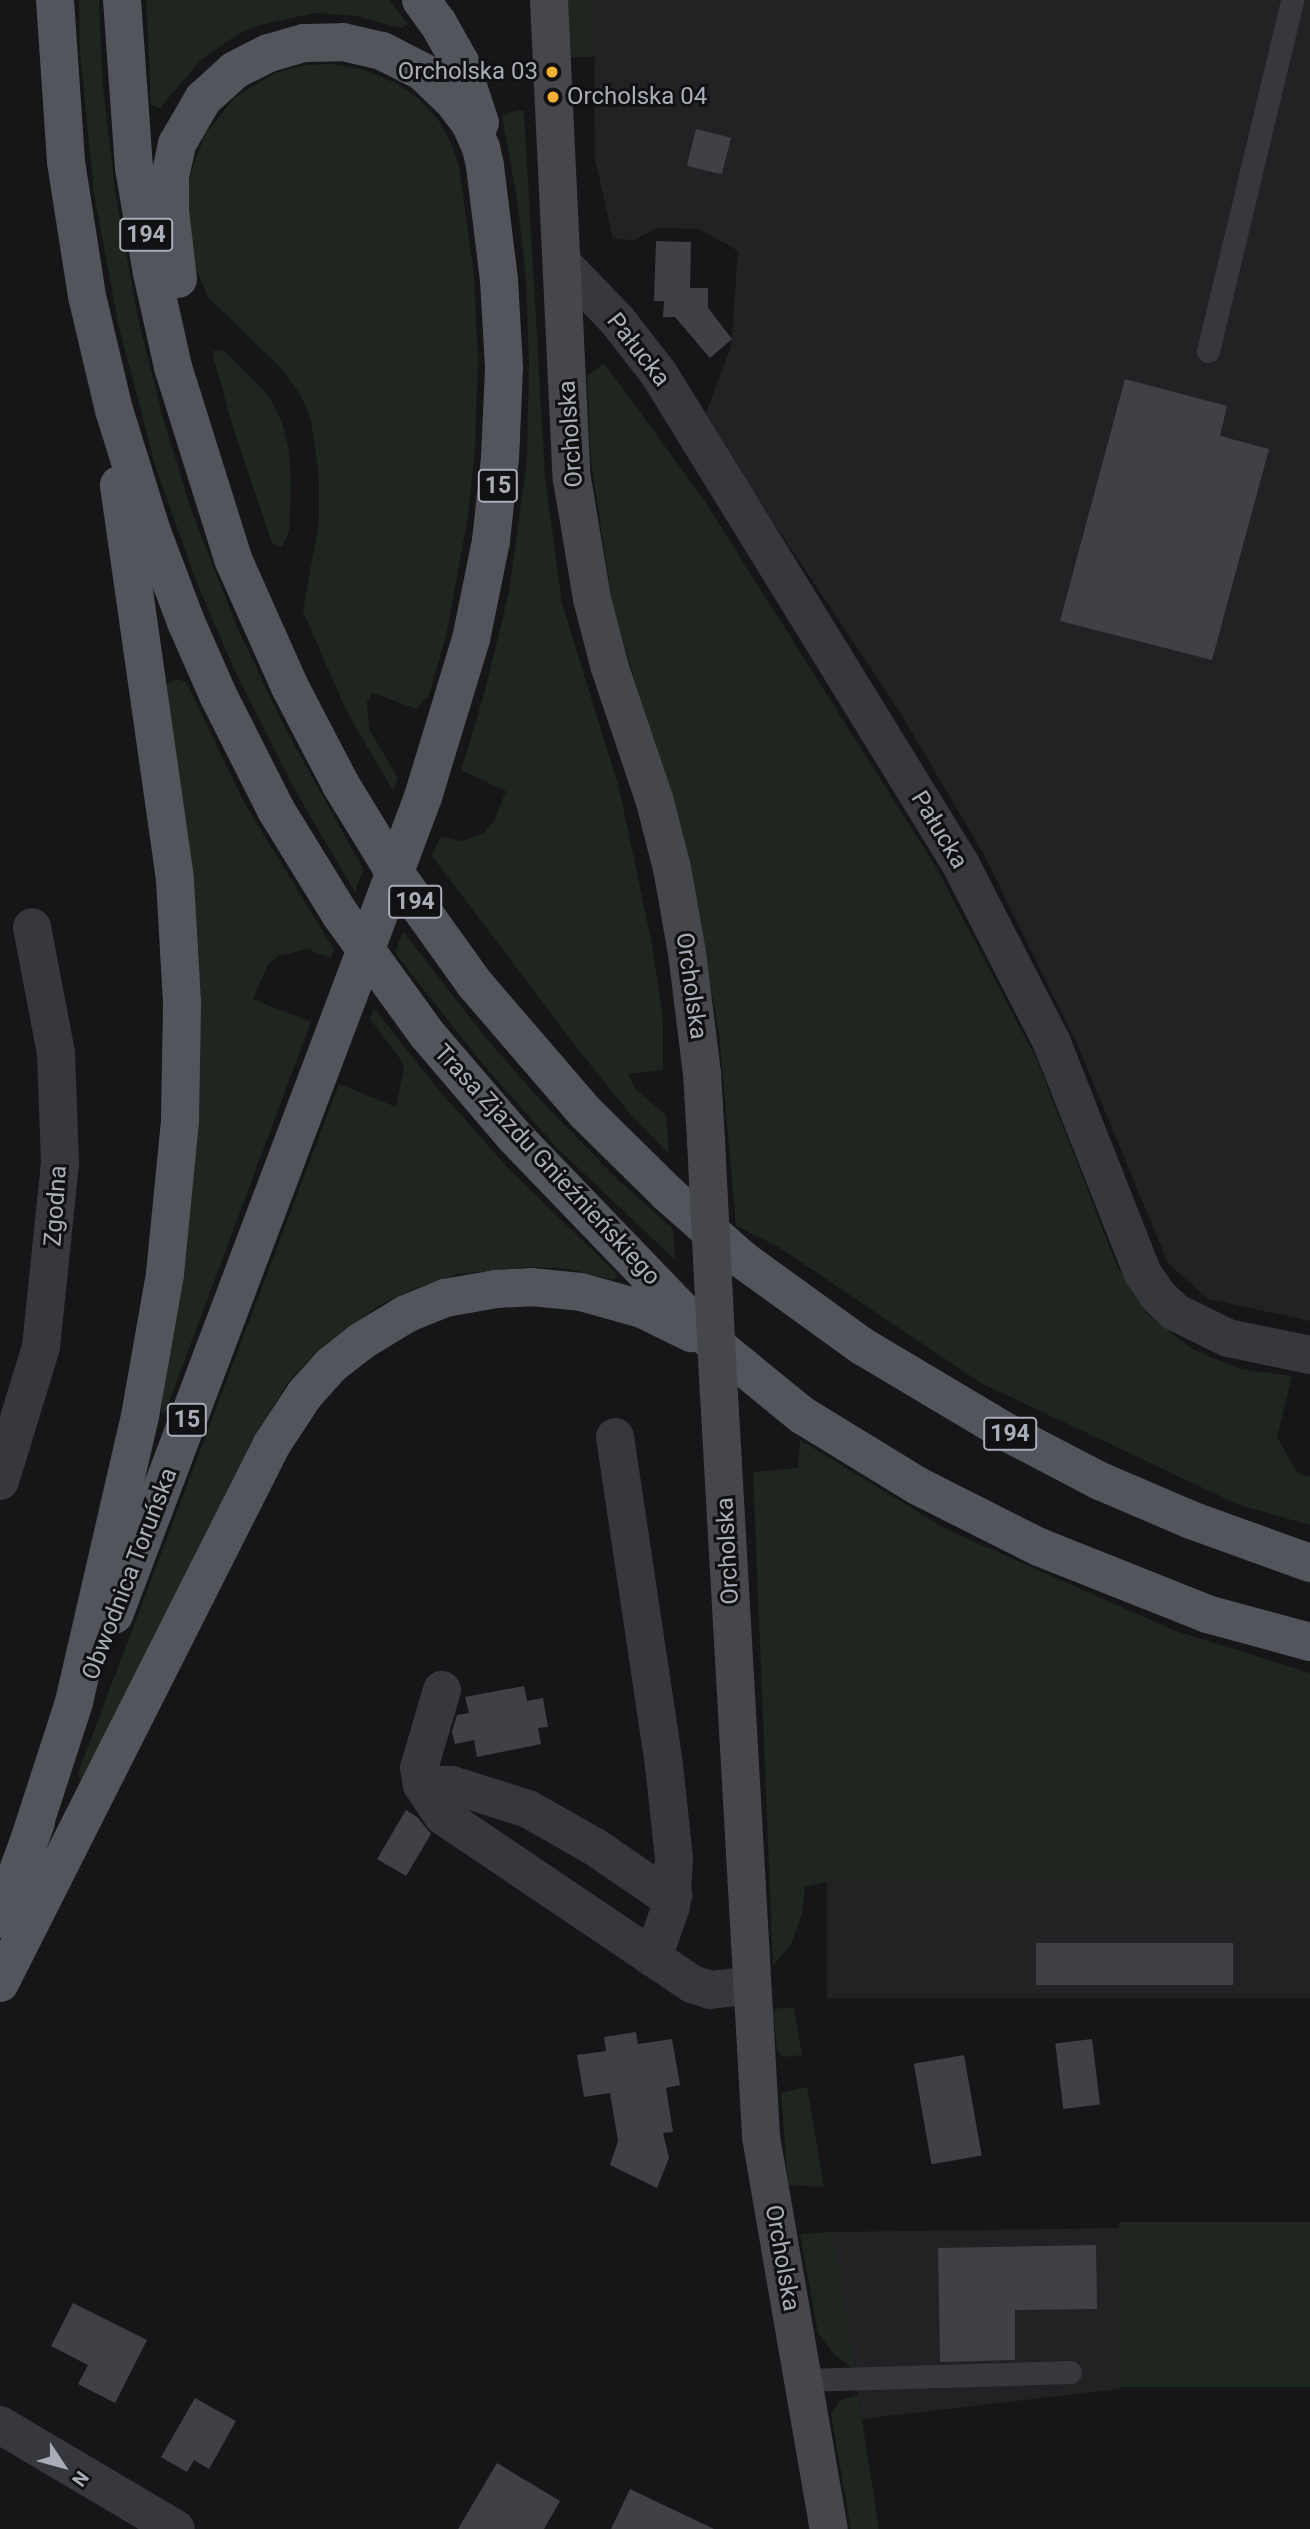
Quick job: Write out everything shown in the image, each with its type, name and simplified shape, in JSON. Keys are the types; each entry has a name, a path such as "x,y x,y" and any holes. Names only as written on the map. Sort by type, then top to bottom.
{"main road":[{"name":"Trasa Zjazdu Gnieźnieńskiego","path":"55,0 60,96 71,197 104,372 130,466 186,622 239,738 317,879 369,956 462,1077 583,1209 710,1340 730,1381 802,1415 840,1440 999,1528 1175,1603 1239,1625 1310,1642"},
{"name":"194","path":"122,0 134,168 173,367 233,559 251,604 305,718 360,817 411,896 474,983 532,1054 611,1139 743,1260 862,1346 1018,1439 1110,1485 1191,1520 1310,1563"},
{"name":"15","path":"421,0 449,41 470,89 480,120 485,166"},
{"path":"202,465 185,348 170,177 177,144 204,99 235,70 269,53 304,43 343,42 369,48 410,64 445,92 470,123 481,148 485,166"},
{"name":"Obwodnica Toruńska","path":"0,1919 423,797 471,639 497,498 504,368 495,233 485,166"},
{"name":"15","path":"27,1847 74,1702 140,1416 165,1274 180,1120 182,1002 173,865 158,743 134,607 104,372"},
{"path":"0,1983 272,1444 305,1394 345,1353 390,1322 446,1298 479,1290 531,1287 566,1289 642,1309 681,1326 730,1381"}],"street":[{"name":"Orcholska","path":"549,0 572,479 592,599 610,668 655,802 672,868 689,966 702,1073 706,1141 730,1381 752,1985 761,2137 829,2529"},
{"name":"Pałucka","path":"562,263 617,320 659,374 960,863 1052,1043 1142,1272 1158,1296 1175,1312 1228,1338 1310,1356"},
{"name":"Zgodna","path":"0,1481 41,1347 60,1162 56,1053 32,927"},
{"path":"615,1437 664,1765 674,1859 673,1895 653,1958"},
{"path":"442,1690 420,1760 422,1785 443,1816 701,1989 752,1985"},
{"path":"422,1785 452,1785 528,1809 595,1847 659,1891 673,1895"},
{"path":"0,2424 176,2529"}],"lane":[{"path":"1208,351 1292,0"},
{"path":"803,2380 1070,2372"}],"shaded area":[{"path":"79,0 99,0 103,86 115,190 138,319 165,425 193,515 237,627 284,726 363,869 355,892 296,792 233,667 196,581 155,465 118,323 94,193 80,52"},
{"path":"146,0 389,0 408,24 401,28 356,16 315,13 256,26 238,34 201,60 159,109 151,104"},
{"path":"565,0 594,0 594,57 565,57"},
{"path":"594,0 1310,0 1310,1321 1208,1299 1168,1263 1078,1046 984,855 900,712 704,418 731,347 738,251 699,229 657,228 634,240 613,239 595,159"},
{"path":"331,64 362,69 398,84 419,99 439,121 452,145 459,166 474,275 478,359 475,451 468,517 446,636 428,698 424,699 417,709 372,693 367,702 369,729 398,778 393,791 346,710 303,611 319,522 319,476 311,420 302,398 284,371 208,297 194,264 187,190 206,133 234,98 275,73 304,65"},
{"path":"524,111 545,477 562,603 619,788 652,944 663,1018 663,1070 628,1074 635,1089 666,1115 669,1154 631,1115 580,1052 432,856 440,837 462,841 483,834 494,821 506,791 461,770 485,691 509,592 527,460 529,366 526,280 518,205 502,116"},
{"path":"223,350 269,396 282,423 289,451 291,486 289,531 282,547 272,543 232,424 213,355 213,351"},
{"path":"604,363 702,497 936,867 1037,1060 1117,1266 1146,1313 1192,1349 1240,1369 1292,1376 1277,1437 1298,1474 1310,1476 1310,1525 1239,1505 981,1383 777,1246 736,1226 719,1033 685,846 613,608 591,461 587,376"},
{"path":"176,679 186,682 245,804 334,949 331,958 307,949 278,956 268,965 253,999 311,1022 166,1410 162,1414 166,689 167,684"},
{"path":"403,931 482,1033 534,1093 613,1175 673,1229 675,1260 556,1147 481,1062 395,953"},
{"path":"374,1008 438,1089 511,1171 618,1275 614,1280 569,1269 531,1267 458,1274 419,1287 380,1305 317,1351 289,1381 255,1435 86,1779 80,1779 78,1773 339,1084 396,1107 404,1069 401,1060 370,1019"},
{"path":"800,1440 946,1529 1173,1630 1310,1673 1310,1878 827,1882 805,1887 802,1914 790,1946 773,1965 753,1472 798,1468"},
{"path":"827,1878 1310,1878 1310,1998 827,1998"},
{"path":"794,2007 802,2055 783,2057 777,2050 773,2009"},
{"path":"807,2087 824,2187 788,2185 781,2093"},
{"path":"1119,2222 1310,2222 1310,2387 1119,2387"},
{"path":"1119,2228 1120,2389 862,2419 832,2232"},
{"path":"832,2232 855,2371 833,2353 818,2333 800,2234"},
{"path":"858,2395 879,2529 851,2529 831,2414 840,2400"}],"building":[{"path":"696,129 731,138 722,175 687,166"},
{"path":"656,241 691,242 690,288 708,288 708,308 732,339 710,358 675,317 663,317 664,301 654,301"},
{"path":"1125,379 1227,406 1220,436 1269,449 1212,660 1060,621"},
{"path":"524,1686 527,1701 543,1698 548,1727 538,1728 541,1744 477,1757 474,1740 455,1744 452,1732 457,1715 469,1713 465,1697"},
{"path":"406,1810 417,1817 431,1834 406,1876 377,1859"},
{"path":"1036,1943 1233,1943 1233,1985 1036,1985"},
{"path":"636,2032 638,2044 672,2039 680,2085 666,2088 673,2132 663,2133 669,2158 657,2188 610,2165 618,2141 610,2093 584,2097 577,2055 606,2051 604,2037"},
{"path":"1092,2039 1100,2105 1063,2109 1055,2044"},
{"path":"964,2055 982,2155 931,2164 914,2064"},
{"path":"1096,2245 1097,2309 1015,2310 1015,2360 940,2362 938,2248"},
{"path":"73,2303 147,2340 115,2403 78,2384 88,2365 51,2346"},
{"path":"195,2398 236,2421 209,2469 194,2460 187,2472 161,2457"},
{"path":"497,2463 560,2501 544,2529 458,2529"},
{"path":"630,2489 714,2529 611,2529"}],"place":[{"name":"Orcholska 03","path":"552,72"},
{"name":"Orcholska 04","path":"553,97"}]}
